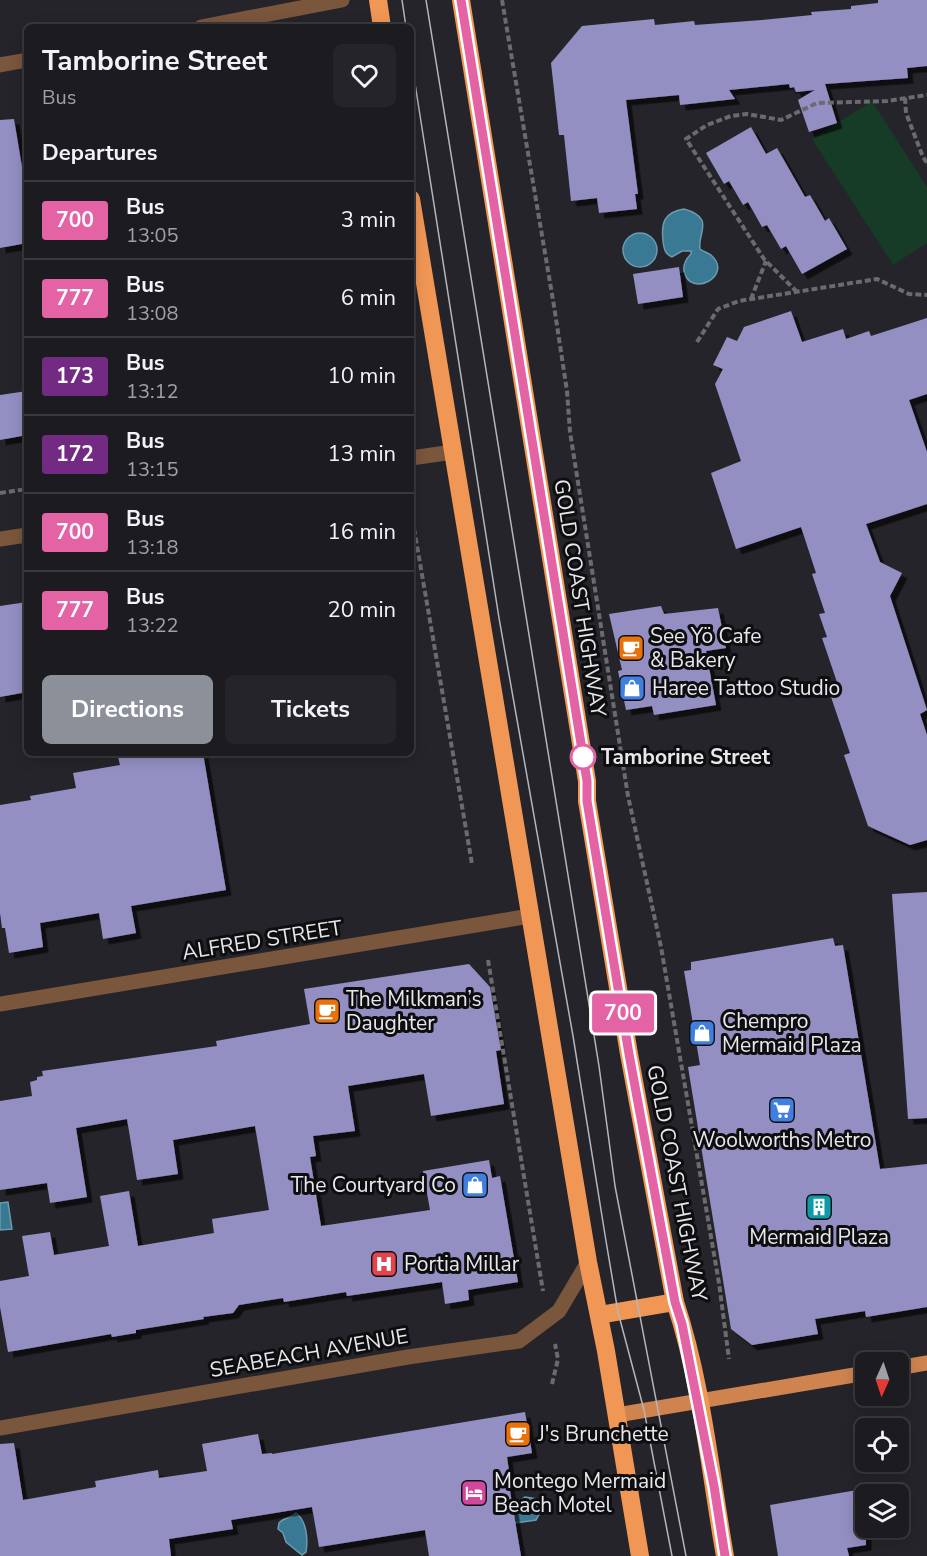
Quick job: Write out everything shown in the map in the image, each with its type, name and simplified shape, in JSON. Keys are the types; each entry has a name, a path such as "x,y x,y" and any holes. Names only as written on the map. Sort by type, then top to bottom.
{"highway":[{"path":"378,0 382,24"},
{"name":"GOLD COAST HIGHWAY","path":"461,0 551,552 587,781 587,801 629,1054 675,1302 682,1324 698,1402 725,1556"},
{"path":"414,217 588,1262 617,1415 640,1556"},
{"path":"599,1315 675,1302"}],"main road":[{"path":"909,1366 927,1363"},
{"path":"617,1415 855,1375"}],"street":[{"path":"217,24 342,0"},
{"path":"0,65 24,61"},
{"path":"414,458 453,452"},
{"path":"0,539 24,535"},
{"name":"ALFRED STREET","path":"0,1004 530,916"},
{"name":"SEABEACH AVENUE","path":"0,1428 408,1357 519,1341 559,1311 588,1262"}],"path":[{"name":"GOLD COAST HIGHWAY","path":"502,0 554,306 567,391 570,432 628,796 663,958 719,1283 729,1359"},
{"path":"797,292 765,261 686,139 707,124 731,116 747,114 781,120 817,103 887,101 927,95"},
{"path":"905,98 906,113 927,163"},
{"path":"751,299 765,261"},
{"path":"697,342 718,309 739,301 877,279 909,294 927,295"},
{"path":"0,493 24,489"},
{"path":"414,528 472,864"},
{"path":"488,960 543,1292"},
{"path":"552,1384 558,1359 555,1344"}],"green space":[{"path":"872,101 927,187 927,243 893,265 812,139"}],"water":[{"path":"684,209 700,217 703,226 700,249 711,255 717,264 714,277 701,284 688,279 684,271 684,264 691,251 682,251 672,257 666,253 664,246 663,224 665,219 677,210"},
{"path":"640,233 652,238 657,250 652,262 640,267 628,262 623,250 628,238"},
{"path":"8,1202 12,1229 0,1230 0,1203"},
{"path":"525,1497 537,1499 541,1504 542,1509 536,1520 509,1524 501,1504 513,1505"},
{"path":"296,1513 300,1516 306,1531 306,1552 302,1555 286,1542 283,1533 278,1529 281,1521"}],"building":[{"path":"878,0 927,0 927,66 907,68 908,78 825,84 837,123 809,132 798,100 815,90 796,92 794,87 790,88 789,84 729,90 735,99 680,105 679,95 626,100 638,194 635,194 637,209 599,213 597,198 571,201 564,135 559,135 551,63 582,26 654,19 655,25 694,21 695,25 762,20 812,15 811,12 851,9 851,6 878,3"},
{"path":"14,119 24,173 24,244 0,248 0,120"},
{"path":"751,127 766,154 777,148 805,197 810,195 825,221 829,218 847,249 802,274 786,246 781,249 767,225 762,227 748,202 743,205 729,181 724,184 706,153"},
{"path":"679,267 683,297 638,304 633,274"},
{"path":"791,311 802,342 843,329 846,339 869,331 871,336 927,318 927,394 909,400 927,452 927,504 866,524 880,562 902,573 890,596 927,710 920,714 927,735 927,840 910,845 868,826 844,755 850,753 831,697 841,694 822,638 827,637 819,614 825,613 812,574 816,573 801,527 736,549 711,473 741,461 715,384 723,369 713,365 727,337 737,341 744,327"},
{"path":"24,391 24,436 0,440 0,395"},
{"path":"24,602 24,693 0,697 0,606"},
{"path":"661,606 664,614 718,608 726,648 706,651 716,705 654,715 652,706 626,710 618,671 622,670 609,614"},
{"path":"204,756 226,890 131,906 136,933 103,939 99,913 40,923 43,947 9,953 0,913 0,805 31,800 30,796 76,788 73,773 120,765 118,757"},
{"path":"927,892 927,1118 908,1119 892,894"},
{"name":"Mermaid Plaza","path":"833,938 835,946 843,945 880,1169 927,1164 927,1307 866,1317 865,1311 815,1319 818,1334 752,1345 731,1329 688,1067 700,1065 684,971 691,970 691,962"},
{"path":"469,964 490,987 501,1050 496,1051 504,1104 431,1116 424,1074 348,1086 355,1131 313,1136 316,1156 310,1157 321,1226 430,1210 423,1171 489,1160 492,1178 500,1176 518,1282 468,1290 469,1300 445,1304 442,1282 347,1296 346,1292 284,1302 283,1298 239,1305 233,1313 136,1330 136,1333 112,1337 111,1334 8,1352 0,1307 0,1281 29,1276 22,1236 50,1232 54,1255 109,1246 100,1196 129,1191 138,1246 214,1233 212,1219 269,1210 255,1126 173,1140 178,1174 137,1180 127,1119 76,1128 87,1197 50,1203 47,1183 0,1190 0,1101 32,1096 30,1082 43,1076 42,1071 217,1046 216,1041 310,1024 304,989"},
{"path":"525,1412 532,1453 507,1457 511,1485 509,1485 521,1556 429,1556 425,1530 319,1547 312,1507 231,1520 233,1529 169,1539 171,1556 0,1556 0,1444 14,1443 23,1500 96,1487 95,1481 158,1470 159,1478 207,1471 202,1444 258,1434 262,1454 272,1454"},
{"path":"855,1490 855,1538 866,1538 866,1545 847,1548 849,1556 778,1556 770,1505"}],"tram line":[{"path":"402,0 406,24"},
{"path":"426,0 599,1066 615,1186 686,1556"},
{"path":"414,77 499,618 573,1036 618,1312 644,1410 672,1556"}],"bus line":[{"name":"700","path":"461,0 478,117 551,552 587,781 587,801 629,1054 675,1302 682,1324 711,1465 725,1556"}],"place":[{"name":"See Yö Cafe & Bakery","path":"631,648"},
{"name":"Haree Tattoo Studio","path":"632,688"},
{"name":"Tamborine Street","path":"583,757"},
{"name":"The Milkman’s Daughter","path":"327,1011"},
{"name":"Chempro Mermaid Plaza","path":"702,1033"},
{"name":"Woolworths Metro","path":"782,1110"},
{"name":"The Courtyard Co","path":"475,1185"},
{"name":"Mermaid Plaza","path":"819,1207"},
{"name":"Portia Millar","path":"384,1264"},
{"name":"J's Brunchette","path":"518,1434"},
{"name":"Montego Mermaid Beach Motel","path":"474,1493"}]}
